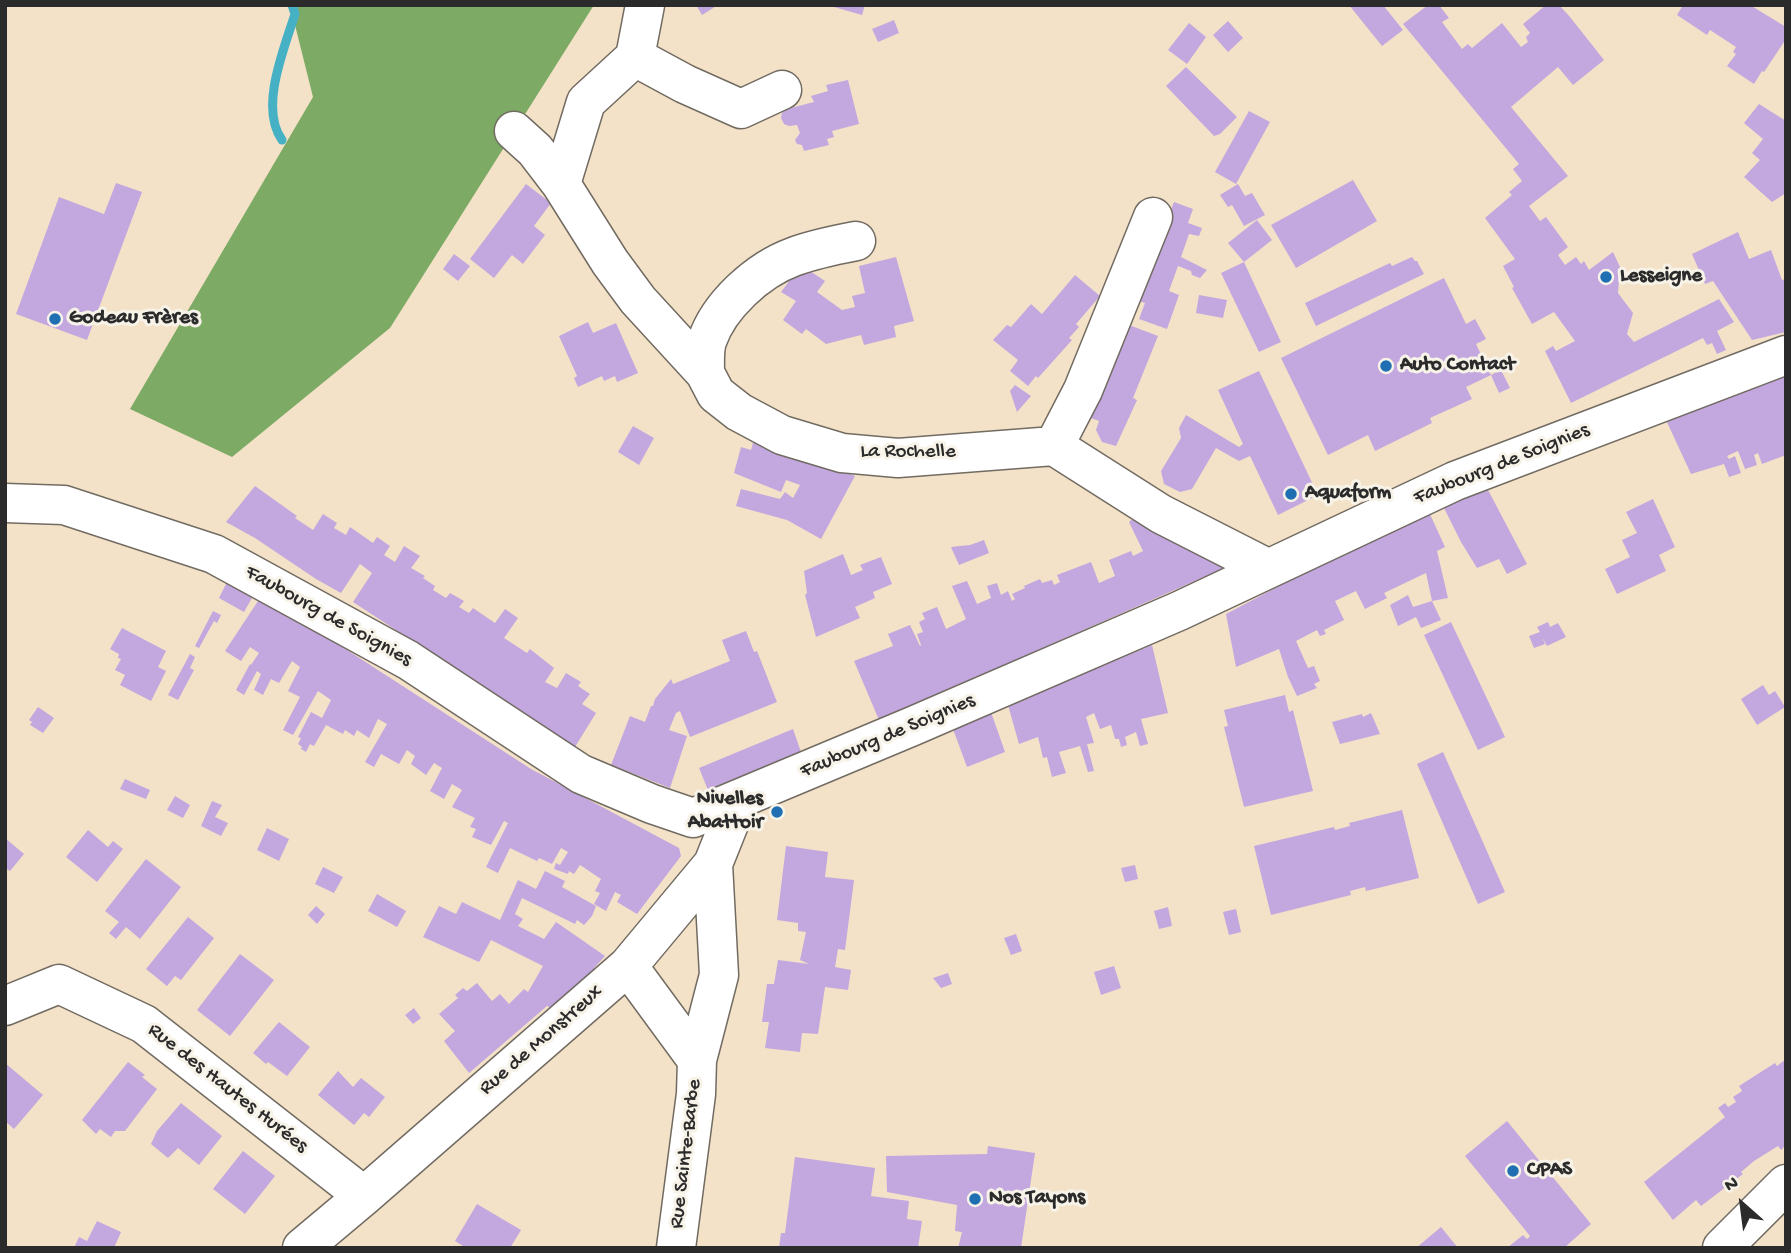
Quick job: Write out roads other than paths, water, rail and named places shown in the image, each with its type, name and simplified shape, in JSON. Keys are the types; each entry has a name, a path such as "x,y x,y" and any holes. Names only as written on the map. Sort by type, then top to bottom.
{"street":[{"path":"561,184 586,102 635,57 645,5"},
{"path":"635,57 685,84 741,109 782,90"},
{"name":"La Rochelle","path":"514,131 535,150 561,184 610,262 638,300 705,373 716,394 739,412 782,435 842,453 898,458 1054,446"},
{"path":"1153,217 1083,390 1054,446 1161,514 1267,568"},
{"path":"705,373 706,342 727,306 746,288 765,272 790,258 823,247 856,241"},
{"name":"Faubourg de Soignies","path":"5,503 64,505 214,554 408,660 581,774 692,818 1179,611 1455,481 1786,355"},
{"name":"Rue de Monstreux","path":"302,1248 628,966 713,864 739,799"},
{"name":"Rue Sainte-Barbe","path":"676,1248 696,1094 697,1060 719,975 713,864"},
{"name":"Rue Sainte-Barbe","path":"628,966 697,1060"},
{"name":"Rue des Hautes Hurées","path":"5,1006 59,984 144,1024 364,1196"},
{"path":"1722,1248 1786,1184"}],"waterway":[{"path":"282,140 276,127 273,95 280,61 295,14 292,5"}],"place":[{"name":"Lesseigne","path":"1606,277"},
{"name":"Godeau Frères","path":"55,319"},
{"name":"Auto Contact","path":"1386,366"},
{"name":"Aquaform","path":"1291,494"},
{"name":"Nivelles Abattoir","path":"777,812"},
{"name":"CPAS","path":"1513,1171"},
{"name":"Nos Tayons","path":"975,1199"}]}
